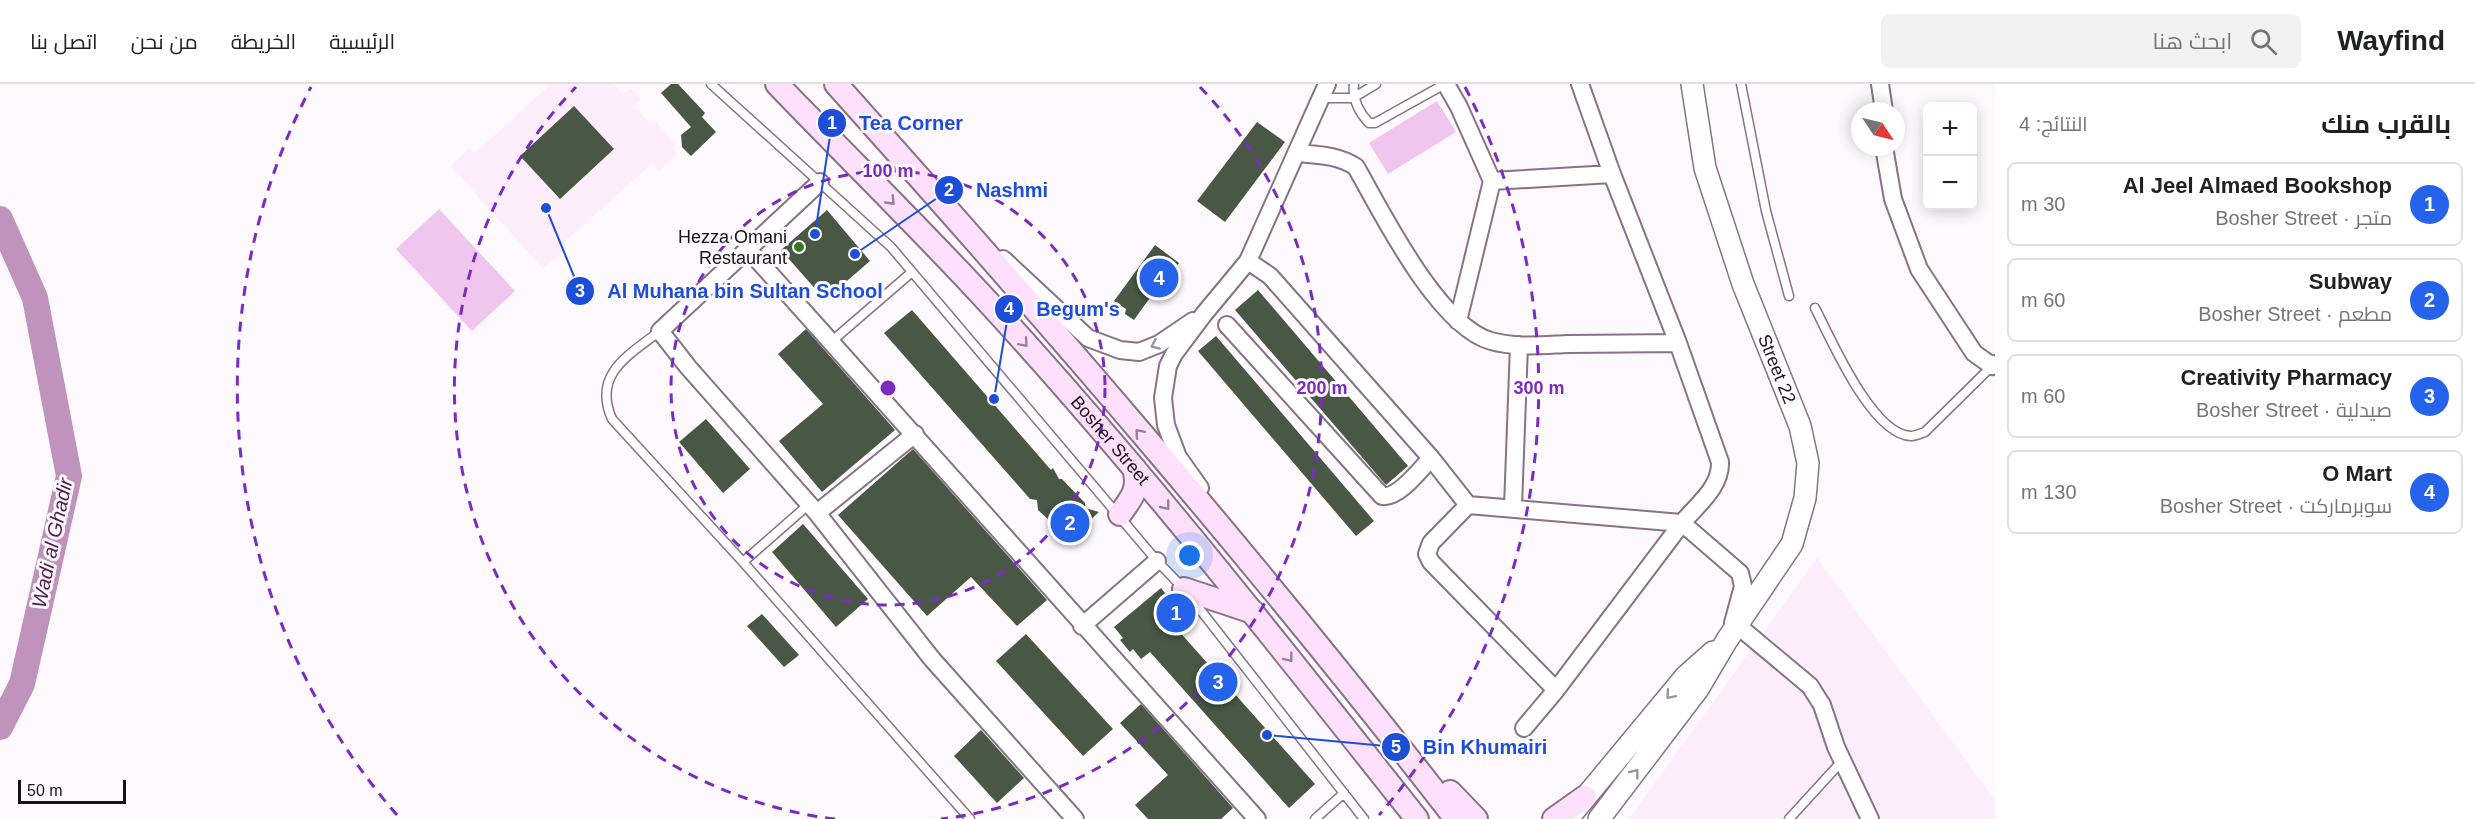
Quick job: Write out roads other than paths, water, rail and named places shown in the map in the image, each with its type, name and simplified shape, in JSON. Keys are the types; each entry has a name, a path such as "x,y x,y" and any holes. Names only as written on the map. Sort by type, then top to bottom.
{"main road":[{"name":"Bosher Street","path":"777,84 988,302 1134,468 1253,612 1417,819"},
{"name":"Bosher Street","path":"837,84 1252,564 1366,703 1456,819"},
{"path":"1120,514 1137,489 1134,468"},
{"path":"1184,589 1253,612"},
{"path":"1366,703 1476,819"},
{"path":"1554,819 1586,797"}],"street":[{"path":"1445,84 1459,107 1492,181 1458,321"},
{"path":"1524,728 1556,690 1682,523 1714,487 1720,475 1720,462 1678,343 1612,174 1580,84"},
{"name":"Street 22","path":"1599,819 1698,689 1732,632 1791,544 1805,498 1808,463 1800,426 1743,284 1706,168 1692,84"},
{"path":"1705,84 1743,284"},
{"path":"1880,84 1883,102"},
{"path":"1252,564 1178,457 1166,425 1163,398 1168,366 1174,354 1248,261 1324,91"},
{"path":"1297,153 1332,156 1344,159 1356,167 1404,251 1430,288 1458,321 1489,340 1519,345 1678,343"},
{"path":"1886,156 1893,199 1919,269 1974,353 1993,365"},
{"path":"1492,181 1612,174"},
{"path":"820,182 660,331 688,367 813,509 933,659 1075,819"},
{"path":"938,199 1088,338 1120,350 1139,352 1159,344 1204,314"},
{"path":"747,248 915,434 1246,816"},
{"path":"1248,261 1270,276 1431,458 1468,505"},
{"path":"1227,325 1382,496 1396,494 1431,458"},
{"path":"1513,507 1519,345"},
{"path":"813,509 915,434"},
{"path":"1556,690 1431,562 1427,554 1431,543 1468,505 1682,523 1740,573 1743,586 1732,632 1810,686 1817,694 1842,761 1870,819"},
{"path":"1082,626 1157,561"},
{"name":"Street 22","path":"1568,819 1686,676 1732,632"}],"lane":[{"path":"711,84 891,247 1120,514 1157,561 1184,589 1364,819"},
{"path":"1354,84 1353,98 1369,123 1375,123 1445,84"},
{"path":"1324,91 1353,98 1376,84"},
{"path":"1741,84 1766,211 1789,296"},
{"path":"832,341 912,272"},
{"path":"1815,308 1869,407 1898,432 1912,436 1925,432 1993,365"},
{"path":"660,331 624,360 613,373 605,389 606,405 612,419 743,562 970,819"},
{"path":"743,562 813,509"},
{"path":"1789,819 1842,761"},
{"path":"1315,819 1344,793"}],"waterway":[{"name":"Wadi al Ghadir","path":"0,219 35,298 69,476 22,684 0,727"}],"place":[{"name":"Al Muhana bin Sultan School","path":"546,208"},
{"name":"Tea Corner","path":"815,234"},
{"name":"Hezza Omani Restaurant","path":"799,247"},
{"name":"Nashmi","path":"855,254"},
{"name":"O Mart","path":"1159,278"},
{"name":"Begum's","path":"994,399"},
{"name":"Subway","path":"1070,523"},
{"name":"Al Jeel Almaed Bookshop","path":"1176,613"},
{"name":"Creativity Pharmacy","path":"1218,682"},
{"name":"Bin Khumairi","path":"1267,735"}]}
